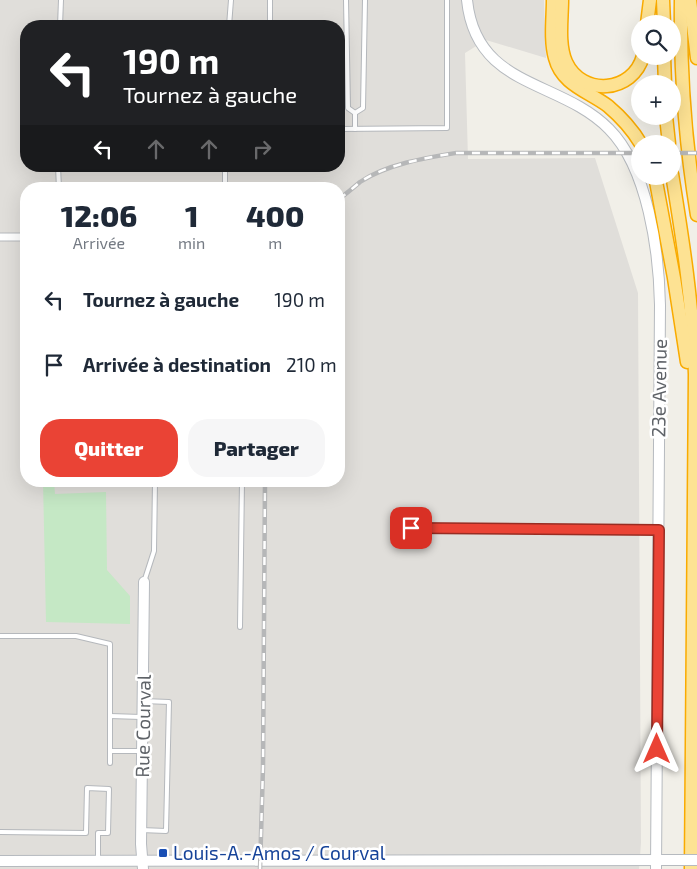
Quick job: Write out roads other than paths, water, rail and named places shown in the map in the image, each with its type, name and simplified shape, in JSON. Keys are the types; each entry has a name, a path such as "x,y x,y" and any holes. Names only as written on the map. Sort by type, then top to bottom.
{"highway":[{"path":"553,0 554,53 561,72 575,86 598,99 615,112 635,135"},
{"path":"562,0 563,52 569,67 580,80 602,87 620,84 633,74 640,65"},
{"path":"648,15 650,0"},
{"path":"664,0 664,15"},
{"path":"680,0 684,120 697,215"},
{"path":"690,0 697,58"},
{"path":"657,185 676,287 695,416"},
{"path":"674,185 692,307 695,416 691,869"}],"street":[{"name":"23e Avenue","path":"466,0 469,16 476,34 494,59 521,79 574,104 594,117 610,130 619,141 627,152 636,171 650,225 659,277 656,864"},
{"path":"0,237 20,237"},
{"path":"411,528 659,530"},
{"name":"Rue Courval","path":"143,865 141,830 144,582"},
{"path":"0,861 98,861 143,865 656,864 680,860 697,860"}],"lane":[{"path":"60,0 60,20"},
{"path":"229,20 231,0"},
{"path":"270,0 270,20"},
{"path":"346,0 348,108 355,113"},
{"path":"355,113 363,108 365,0"},
{"path":"345,129 447,128 448,0"},
{"path":"355,113 355,129"},
{"path":"144,582 154,551 155,487"},
{"path":"240,627 242,487"},
{"path":"0,636 76,636 110,644 110,763"},
{"path":"141,830 166,831 169,702 143,701"},
{"path":"110,716 143,717"},
{"path":"110,751 142,751"},
{"path":"0,832 86,834 108,833 108,789 87,788 86,834"},
{"path":"98,833 98,861"}],"railway":[{"path":"345,194 360,182 394,166 456,153 631,153"},
{"path":"681,153 697,153"},
{"path":"260,869 263,767 265,487"}],"place":[{"name":"Louis-A.-Amos / Courval","path":"163,853"}]}
